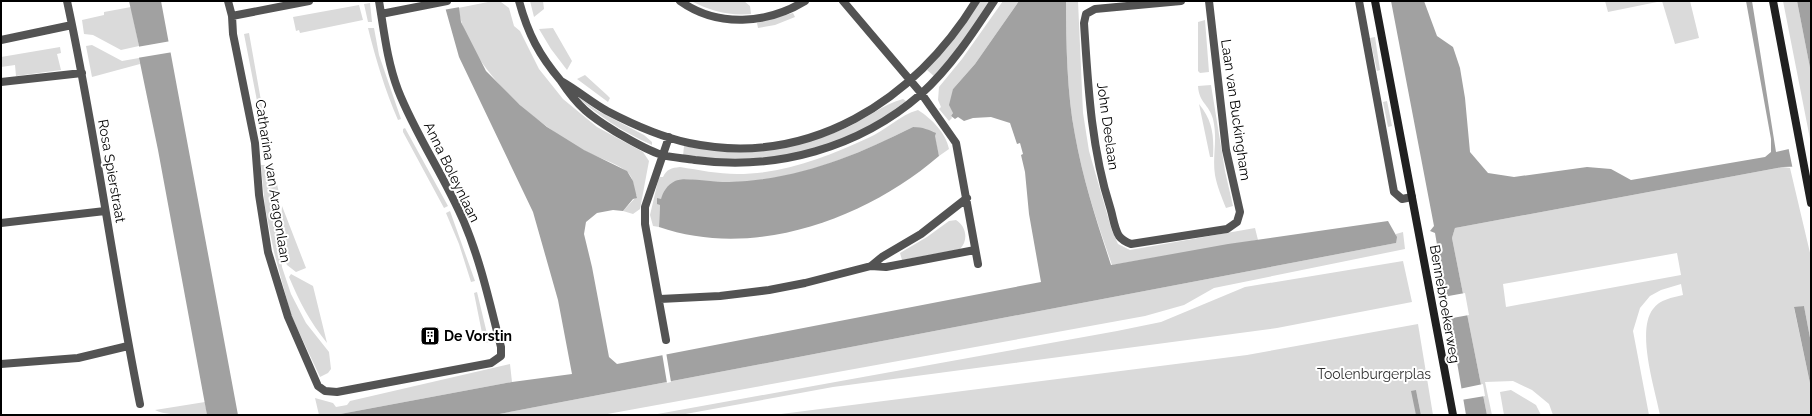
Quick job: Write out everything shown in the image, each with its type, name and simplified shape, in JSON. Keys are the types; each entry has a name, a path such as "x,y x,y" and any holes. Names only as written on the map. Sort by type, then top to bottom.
{"street":[{"name":"Rosa Spierstraat","path":"67,1 82,73 128,346 140,404"},
{"name":"Catharina van Aragonlaan","path":"228,1 255,143 259,195 268,252 288,317 318,386 325,391 337,392 491,363 501,356"},
{"path":"232,16 309,1"},
{"name":"Anna Boleynlaan","path":"379,1 387,53 397,88 411,119 464,222 485,283 501,347 501,356"},
{"path":"381,14 447,1"},
{"path":"519,1 528,32 541,55 561,81 573,100 594,118 634,141 663,155 733,164 789,159 821,151 870,129 921,94 960,49 994,1"},
{"path":"680,1 695,10 712,17 736,21 778,14 805,1"},
{"path":"842,1 910,80 956,144 978,264"},
{"path":"561,81 606,110 634,124 669,137 688,142 733,148 783,144 822,134 852,121 888,99 928,64 950,38 976,1"},
{"name":"John Deelaan","path":"1181,1 1094,9 1086,14 1084,23 1090,106 1095,147 1104,190 1119,235 1124,242 1131,244 1227,228 1237,222"},
{"name":"Laan van Buckingham","path":"1209,1 1226,150 1240,212 1237,222"},
{"path":"1359,1 1394,192 1402,199 1412,197"},
{"name":"Bennebroekerweg","path":"1375,1 1453,415"},
{"path":"1773,1 1810,200"},
{"path":"1,40 72,25"},
{"path":"1,82 82,73"},
{"path":"666,340 660,299 645,224 645,207 669,137"},
{"path":"871,266 882,257 921,234 967,198"},
{"path":"1,223 105,211"},
{"path":"660,299 720,296 769,290 805,284 871,266 886,266 975,250"},
{"path":"1,364 78,358 128,346"}],"green space":[{"path":"493,1 501,2 509,8 514,26 520,31 539,69 563,99 597,127 643,152 649,161 640,209 633,214 623,211 637,196 634,193 633,181 630,175 616,165 585,151 545,125 506,92 475,52 464,30 458,8"},
{"path":"530,1 543,1 544,9 534,17"},
{"path":"691,1 744,1 750,6 751,14 720,12 706,8"},
{"path":"980,1 991,1 974,28 935,77 927,70 961,30"},
{"path":"1003,1 1019,1 975,64 953,89 953,113 951,116 952,118 949,121 939,109 941,107 938,100 939,87 962,59"},
{"path":"1066,1 1078,1 1083,113 1089,151 1112,231 1118,244 1130,250 1255,228 1258,240 1112,265 1086,185 1072,119 1067,51"},
{"path":"1605,1 1662,1 1608,12"},
{"path":"1662,1 1690,1 1699,38 1675,44"},
{"path":"1783,1 1797,1 1811,73 1811,144"},
{"path":"370,3 372,22 368,22 364,4"},
{"path":"359,5 363,20 300,33 299,30 296,31 293,17"},
{"path":"131,7 139,46 121,50 93,35 84,34 82,20 104,15 104,12"},
{"path":"793,13 795,17 775,25 758,28 757,23"},
{"path":"1205,20 1209,72 1200,73 1198,71 1198,22"},
{"path":"368,28 374,28 379,55 401,119 398,120 389,97"},
{"path":"553,28 572,61 567,70 551,49 539,29"},
{"path":"249,33 271,157 265,158 258,106 244,34"},
{"path":"1375,37 1380,70 1377,71 1370,38"},
{"path":"92,45 122,61 139,58 140,64 92,77 86,46"},
{"path":"60,47 61,53 57,54 61,70 16,76 15,65 1,67 1,57"},
{"path":"585,75 610,98 608,102 577,79"},
{"path":"1211,85 1225,171 1233,206 1226,208 1218,188 1215,175 1215,134 1213,119 1200,96 1198,86"},
{"path":"571,92 598,111 644,135 652,142 652,145 610,122"},
{"path":"903,99 906,101 875,124 826,147 756,161 683,156 684,146 726,151 746,151 807,142 846,128 881,108"},
{"path":"1387,101 1392,126 1388,127 1383,102"},
{"path":"1199,104 1204,110 1212,129 1213,157 1210,157"},
{"path":"918,110 938,127 945,137 949,149 939,156 933,136 926,131 913,127 831,163 775,178 717,182 686,179 661,199 658,199 660,205 659,227 653,226 650,215 658,181 660,177 663,177 670,169 680,167 716,173 737,174 788,168 821,158 853,145 875,135 905,115"},
{"path":"405,128 448,206 444,208 403,132 403,129"},
{"path":"261,165 265,165 266,172 270,172 269,165 273,166 279,193 276,217 282,267 291,294 306,323 329,352 331,369 328,373 320,377 291,315 274,252 265,207"},
{"path":"1783,167 1790,168 1811,257 1811,343 1804,306 1794,308 1811,388 1811,415 1660,415 1648,360 1646,331 1648,319 1653,309 1659,303 1666,299 1683,295 1681,284 1661,290 1650,296 1640,308 1633,331 1649,415 1553,415 1549,404 1532,390 1513,381 1485,382 1492,415 1487,415 1452,238 1455,228","holes":["1677,253 1681,275 1506,307 1503,284"]},
{"path":"282,206 306,268 296,272 287,265 285,261 281,222"},
{"path":"450,211 475,281 471,282 459,244 446,213"},
{"path":"956,220 962,226 965,233 965,242 960,249 902,260 900,253 927,237 949,221"},
{"path":"1403,232 1405,249 1214,288 1184,305 1145,316 602,415 494,415 1396,243 1396,234"},
{"path":"1403,261 1412,302 1277,328 833,387 680,415 652,415 1161,322 1245,287"},
{"path":"291,274 313,286 327,343 315,327 301,303 289,277"},
{"path":"477,292 489,342 484,343 474,293"},
{"name":"Toolenburgerplas","path":"1418,324 1433,415 1421,415 1416,390 1418,415 773,415 1247,355"},
{"path":"510,364 512,382 335,415 319,415 315,398 333,403 336,407 347,405 350,401"},
{"path":"1511,390 1536,405 1541,415 1504,415 1500,392"},
{"path":"205,402 207,415 172,414 155,410"}],"shaded area":[{"path":"129,1 161,1 238,415 207,415 158,150 139,58 139,46"},
{"path":"458,1 461,22 486,71 520,105 547,127 584,150 627,171 633,181 637,198 633,199 623,211 613,210 597,213 586,222 584,234 592,267 609,357 617,364 1041,282 1029,214 1025,172 1021,155 1023,154 1020,143 1017,144 1010,123 991,117 973,118 964,121 958,117 955,119 951,116 953,113 949,105 953,89 975,64 1019,1 1066,1 1067,51 1072,119 1086,185 1111,265 1228,244 1388,221 1397,237 1396,243 494,415 335,415 512,382 572,374 558,300 533,212 459,57 445,7"},
{"path":"1391,1 1424,1 1437,36 1453,47 1460,68 1465,98 1470,152 1488,173 1514,177 1587,167 1611,169 1631,180 1765,157 1771,152 1771,139 1746,1 1752,1 1776,152 1811,144 1811,166 1783,167 1455,228 1452,238 1487,415 1466,415 1435,233 1430,231 1434,226"},
{"path":"1797,1 1811,1 1811,73"},
{"path":"913,127 923,128 936,133 935,136 939,156 910,178 878,198 843,215 807,228 770,236 733,239 695,236 659,227 660,205 657,204 657,198 661,199 666,189 675,181 693,179 734,182 792,174 833,162 873,146"},
{"path":"1804,306 1811,343 1811,388 1794,307"},
{"path":"1416,390 1421,415 1416,415 1411,391"}],"pier":[{"path":"442,1 460,1 460,7 443,10"},
{"path":"171,41 173,52 137,58 137,47"},
{"path":"1811,142 1811,168 1793,170 1788,146"},
{"path":"1465,293 1469,315 1447,319 1443,297"},
{"path":"666,352 671,382 667,383 662,353"},
{"path":"1483,384 1485,396 1461,400 1459,389"}],"place":[{"name":"De Vorstin","path":"430,336"}]}
